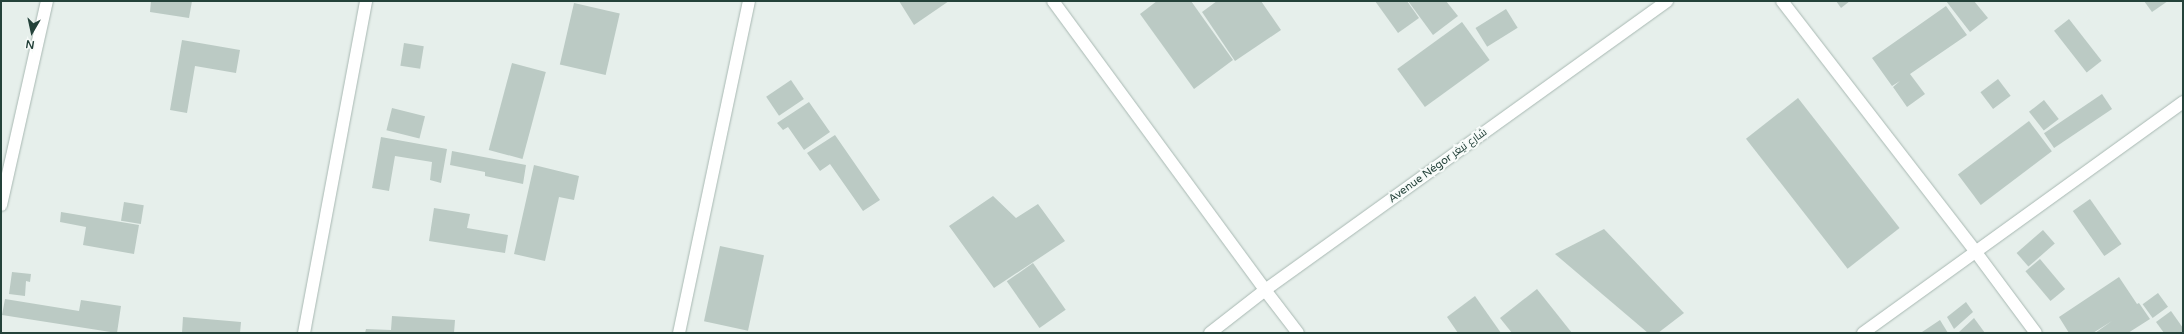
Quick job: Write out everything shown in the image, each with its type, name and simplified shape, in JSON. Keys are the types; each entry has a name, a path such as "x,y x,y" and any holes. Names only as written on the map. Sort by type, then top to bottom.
{"street":[{"path":"1,205 47,1"},
{"path":"304,333 366,1"},
{"path":"680,333 749,1"},
{"path":"1052,1 1298,333"},
{"name":"Avenue Négor شارع نيغر","path":"1210,333 1265,290 1667,1"},
{"path":"1782,1 1975,251 2036,333"},
{"path":"1863,333 2183,102"}],"building":[{"path":"151,1 192,1 189,18 150,12"},
{"path":"899,1 949,1 914,25"},
{"path":"1157,1 1191,1 1233,60 1194,89 1140,14"},
{"path":"1217,1 1261,1 1281,30 1235,61 1202,12"},
{"path":"1375,1 1407,1 1419,18 1398,33"},
{"path":"1408,1 1446,1 1458,16 1433,35"},
{"path":"1836,1 1850,1 1841,8"},
{"path":"1946,1 1974,1 1988,18 1970,32"},
{"path":"2144,1 2168,1 2152,12"},
{"path":"574,3 620,14 606,75 560,64"},
{"path":"1946,6 1967,35 1910,74 1925,94 1907,107 1893,87 1900,81 1892,86 1872,58"},
{"path":"1506,9 1518,28 1487,47 1475,28"},
{"path":"2069,19 2102,61 2087,72 2054,31"},
{"path":"1462,22 1490,60 1425,107 1397,69"},
{"path":"182,40 240,50 236,73 195,66 187,113 170,110"},
{"path":"404,43 424,46 420,69 400,66"},
{"path":"512,63 546,72 523,159 489,150"},
{"path":"1998,79 2011,96 1993,109 1980,92"},
{"path":"791,80 804,99 779,116 766,97"},
{"path":"2102,94 2112,109 2054,148 2044,133"},
{"path":"1798,98 1900,228 1848,269 1746,139"},
{"path":"2044,100 2059,119 2044,131 2029,112"},
{"path":"809,102 830,132 804,150 788,127 783,130 777,123"},
{"path":"392,108 425,116 419,139 386,130"},
{"path":"2029,121 2052,151 1981,205 1958,175"},
{"path":"835,135 880,200 863,211 830,164 820,171 807,153"},
{"path":"381,137 447,149 441,183 430,180 432,162 395,156 389,191 372,188"},
{"path":"452,151 526,165 523,184 485,176 485,172 450,165"},
{"path":"534,165 579,176 574,200 559,197 545,261 514,254"},
{"path":"993,196 1016,218 1038,204 1065,241 994,288 949,226"},
{"path":"2090,199 2122,244 2104,256 2073,211"},
{"path":"124,202 144,205 141,224 121,221"},
{"path":"434,208 470,214 467,228 508,235 505,253 429,241"},
{"path":"61,212 139,225 134,254 83,245 86,227 60,222"},
{"path":"1604,229 1684,313 1658,333 1648,333 1555,254"},
{"path":"2043,230 2055,244 2028,267 2017,253"},
{"path":"720,246 764,255 748,331 704,321"},
{"path":"2040,259 2065,289 2051,301 2025,271"},
{"path":"1033,263 1066,310 1039,328 1007,281"},
{"path":"12,272 31,274 30,282 26,281 25,296 9,294"},
{"path":"2119,277 2137,304 2139,303 2150,319 2128,333 2095,333 2112,321 2093,333 2069,333 2059,317"},
{"path":"1537,289 1572,333 1512,333 1500,318"},
{"path":"2158,293 2168,307 2153,318 2143,304"},
{"path":"1475,296 1501,333 1458,333 1447,317"},
{"path":"5,299 79,311 81,300 121,306 117,333 2,315"},
{"path":"1966,302 1973,312 1954,329 1947,317"},
{"path":"2171,311 2183,328 2183,333 2164,333 2156,322"},
{"path":"392,316 455,320 454,333 365,333 366,329 391,330"},
{"path":"183,317 241,322 240,333 182,333"},
{"path":"1974,318 1985,333 1958,333"},
{"path":"1940,320 1948,333 1922,332"}]}
